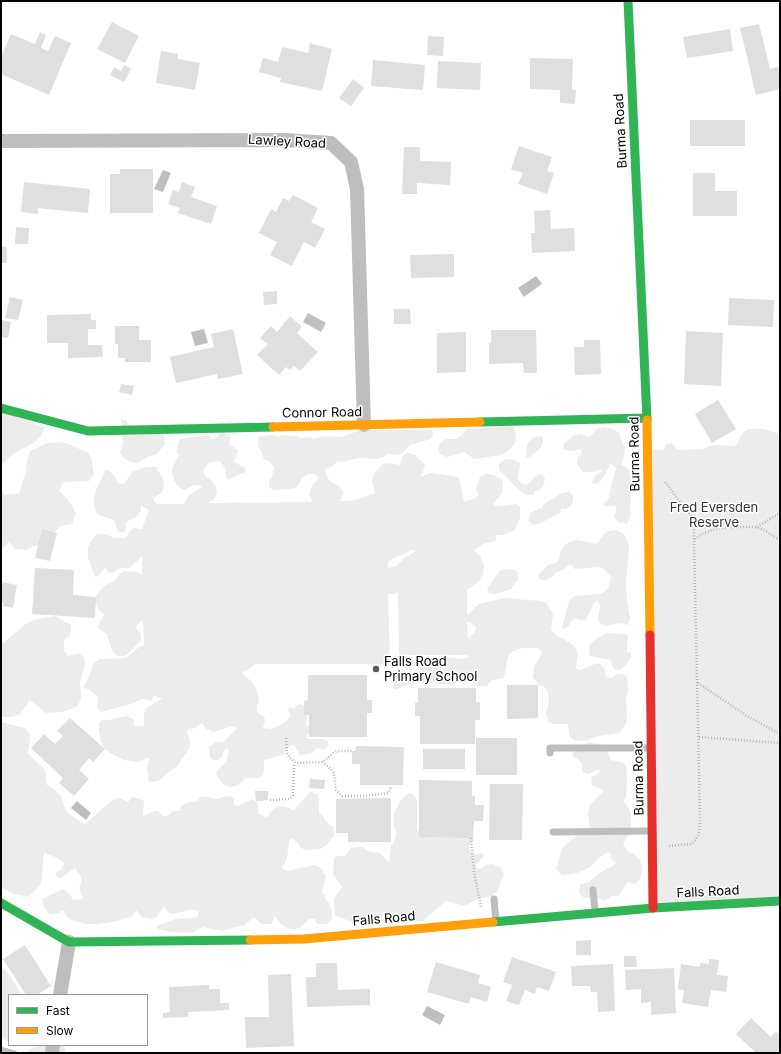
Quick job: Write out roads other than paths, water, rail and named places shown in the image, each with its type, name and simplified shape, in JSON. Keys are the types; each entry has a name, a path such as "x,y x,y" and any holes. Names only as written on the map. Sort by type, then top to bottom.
{"street":[{"name":"Burma Road","path":"628,1 647,418 653,908"},
{"name":"Lawley Road","path":"1,141 284,140 331,143 351,162 357,189 364,425"},
{"name":"Connor Road","path":"1,408 88,430 647,418"},
{"name":"Falls Road","path":"69,942 304,939 653,908 780,901"},
{"path":"1,902 69,942 60,994"}],"lane":[{"path":"550,753 550,748 651,748"},
{"path":"552,832 652,831"},
{"path":"592,890 595,913"},
{"path":"494,899 496,922"}],"waterway":[{"path":"1,1049 15,1053"}],"place":[{"name":"Falls Road Primary School","path":"376,669"}],"park label":[{"name":"Fred Eversden Reserve","path":"714,516"}]}
